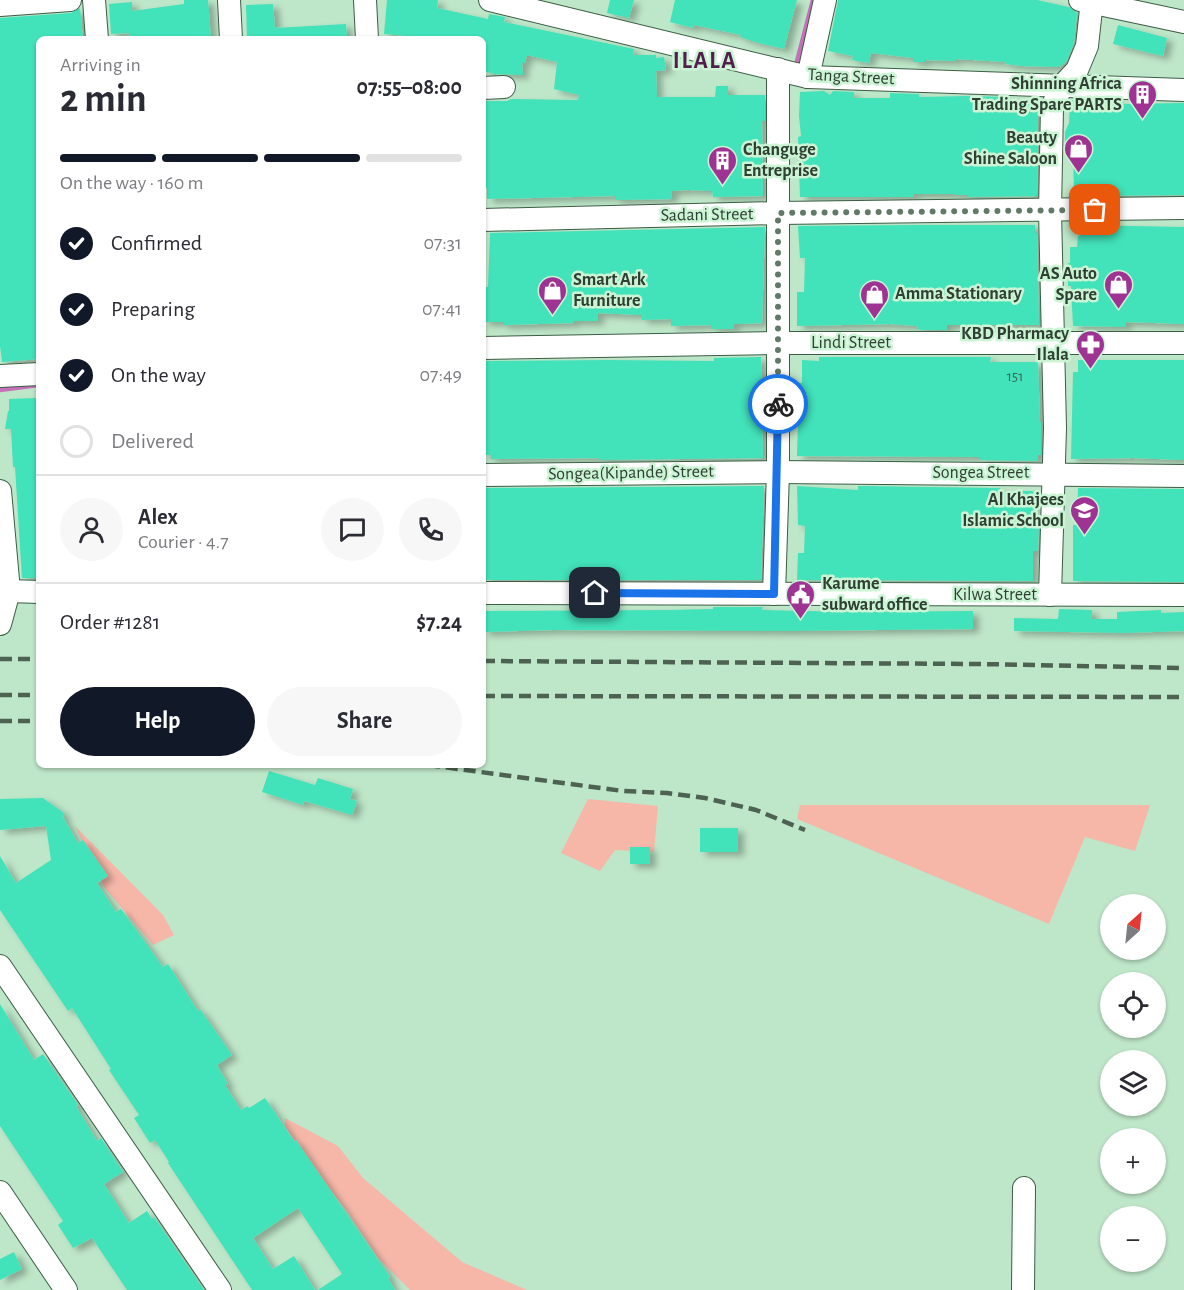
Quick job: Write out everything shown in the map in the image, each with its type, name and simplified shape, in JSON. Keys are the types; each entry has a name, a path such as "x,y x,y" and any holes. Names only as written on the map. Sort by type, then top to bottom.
{"street":[{"path":"0,5 70,0"},
{"path":"94,0 97,36"},
{"path":"229,0 231,36"},
{"path":"365,0 367,36"},
{"name":"Tanga Street","path":"490,0 532,5 808,77 1184,90"},
{"path":"808,77 825,0"},
{"path":"1050,595 1055,473 1050,211 1052,107 1062,86 1077,70 1087,46 1088,1 1184,22"},
{"path":"774,594 778,472 778,69"},
{"name":"Sadani Street","path":"486,220 778,213 1184,208"},
{"name":"Lindi Street","path":"486,348 778,343 1184,344"},
{"path":"0,376 36,374"},
{"name":"Songea Street","path":"778,472 1184,476"},
{"name":"Songea(Kipande) Street","path":"486,475 778,472"},
{"path":"0,491 9,591 0,624"},
{"path":"9,591 36,592"},
{"name":"Kilwa Street","path":"486,593 1184,595"},
{"path":"0,966 220,1290"},
{"path":"1023,1290 1024,1188"},
{"path":"0,1192 66,1290"}],"shaded area":[{"path":"588,799 658,806 654,852 615,850 600,871 561,853"},
{"path":"800,805 1150,805 1135,851 1085,837 1049,924 797,819"},
{"path":"75,826 163,915 174,935 153,945 104,887"},
{"path":"285,1118 338,1146 363,1178 462,1262 527,1290 410,1290 379,1259 285,1126"}],"building":[{"path":"184,0 208,0 211,36 111,34 109,4 132,2 132,11 184,4"},
{"path":"387,0 438,0 437,8 488,19 489,14 505,17 504,22 634,49 633,55 664,57 666,70 656,71 657,97 715,97 716,86 728,86 728,95 765,95 765,121 762,121 763,196 713,197 712,191 689,190 672,191 672,199 615,200 615,196 487,199 486,101 578,100 579,95 554,89 557,62 527,55 525,63 522,63 523,75 486,72 486,36 384,34"},
{"path":"610,0 634,0 629,18 607,13"},
{"path":"675,0 797,0 784,49 755,42 740,37 741,35 670,22"},
{"path":"838,0 1037,0 1069,7 1077,13 1074,43 1066,62 1059,67 1022,66 1005,64 1006,62 956,59 956,61 913,62 913,58 871,53 869,63 852,60 853,56 828,51"},
{"path":"273,4 275,28 346,24 347,36 247,36 246,5"},
{"path":"80,8 83,36 36,36 36,359 2,362 0,346 0,18 71,13"},
{"path":"1118,25 1167,38 1163,56 1113,44"},
{"path":"824,91 830,95 833,91 854,92 854,98 890,98 890,93 919,94 919,97 1009,97 1009,100 1041,100 1038,107 1037,196 968,197 968,195 955,194 914,194 914,197 800,197 798,137 801,136 800,92"},
{"path":"1070,100 1123,102 1123,104 1184,103 1184,195 1074,196 1073,149 1065,145"},
{"path":"1035,225 1039,325 947,325 947,330 922,330 917,329 918,326 889,324 797,326 797,292 804,292 805,258 800,258 798,226"},
{"path":"1082,225 1184,227 1184,324 1126,322 1126,327 1073,326 1071,286 1068,286 1068,263 1070,263 1070,247 1077,247"},
{"path":"765,227 762,323 734,324 734,329 711,329 711,325 671,326 671,319 642,320 642,315 598,313 598,321 574,321 574,323 503,325 503,322 486,322 490,233"},
{"path":"761,357 763,458 491,459 491,455 486,455 486,361 714,361 714,358"},
{"path":"819,357 991,357 990,362 1038,362 1041,455 1038,455 1038,461 980,460 980,457 797,456 802,360 819,361"},
{"path":"1078,360 1184,360 1184,460 1071,459 1073,372 1078,372"},
{"path":"36,398 36,578 22,578 11,429 5,429 9,399"},
{"path":"764,486 761,580 486,580 486,488"},
{"path":"797,486 858,490 858,486 1000,488 1000,491 1033,491 1033,519 1039,519 1038,551 1033,551 1033,581 797,580 798,553 804,553 805,526 798,525"},
{"path":"1078,488 1184,489 1184,582 1073,581 1073,525 1077,525"},
{"path":"713,607 763,607 762,610 853,612 973,611 973,629 486,632 486,611 713,609"},
{"path":"1059,609 1092,610 1092,619 1117,619 1117,612 1161,610 1161,613 1184,612 1184,631 1123,633 1014,631 1014,618 1058,619"},
{"path":"269,771 315,785 318,778 353,789 350,799 357,801 352,815 304,801 303,805 262,792"},
{"path":"43,798 64,813 63,817 78,843 83,840 108,876 97,883 116,912 121,909 163,967 168,964 198,1011 200,1009 232,1055 217,1065 228,1084 225,1085 241,1110 265,1098 390,1277 388,1278 395,1290 318,1290 342,1274 298,1208 253,1238 273,1269 294,1256 315,1290 252,1290 155,1140 150,1143 134,1118 139,1115 72,1008 68,1011 0,910 0,856 16,883 51,860 46,826 0,830 0,799"},
{"path":"700,828 738,828 738,852 700,852"},
{"path":"630,847 650,847 650,864 630,864"},
{"path":"0,1004 34,1060 43,1054 78,1105 76,1106 97,1141 101,1138 123,1172 104,1184 129,1223 147,1211 152,1219 154,1217 204,1290 127,1290 92,1238 73,1248 58,1225 63,1221 0,1126"},
{"path":"14,1252 22,1269 0,1280 0,1259"}],"waterway":[{"path":"796,65 813,0"},
{"path":"0,390 36,385"}],"railway":[{"path":"0,659 36,659"},
{"path":"486,661 980,664 1184,668"},
{"path":"0,695 36,695"},
{"path":"486,696 1184,697"},
{"path":"0,721 36,721"},
{"path":"450,768 623,791 705,798 756,810 805,830"}],"way so far":[{"path":"778,404 778,213 1095,210"}],"place":[{"name":"Shinning Africa Trading Spare PARTS","path":"1143,120"},
{"name":"Beauty Shine Saloon","path":"1078,174"},
{"name":"Changuge Entreprise","path":"722,186"},
{"name":"AS Auto Spare","path":"1118,310"},
{"name":"Smart Ark Furniture","path":"552,316"},
{"name":"Amma Stationary","path":"874,320"},
{"name":"KBD Pharmacy Ilala","path":"1090,370"},
{"name":"Al Khajees Islamic School","path":"1085,536"},
{"name":"Karume subward office","path":"801,620"}],"district":[{"name":"ILALA","path":"705,61"}],"route":[{"path":"595,593 774,594 778,404"}]}
